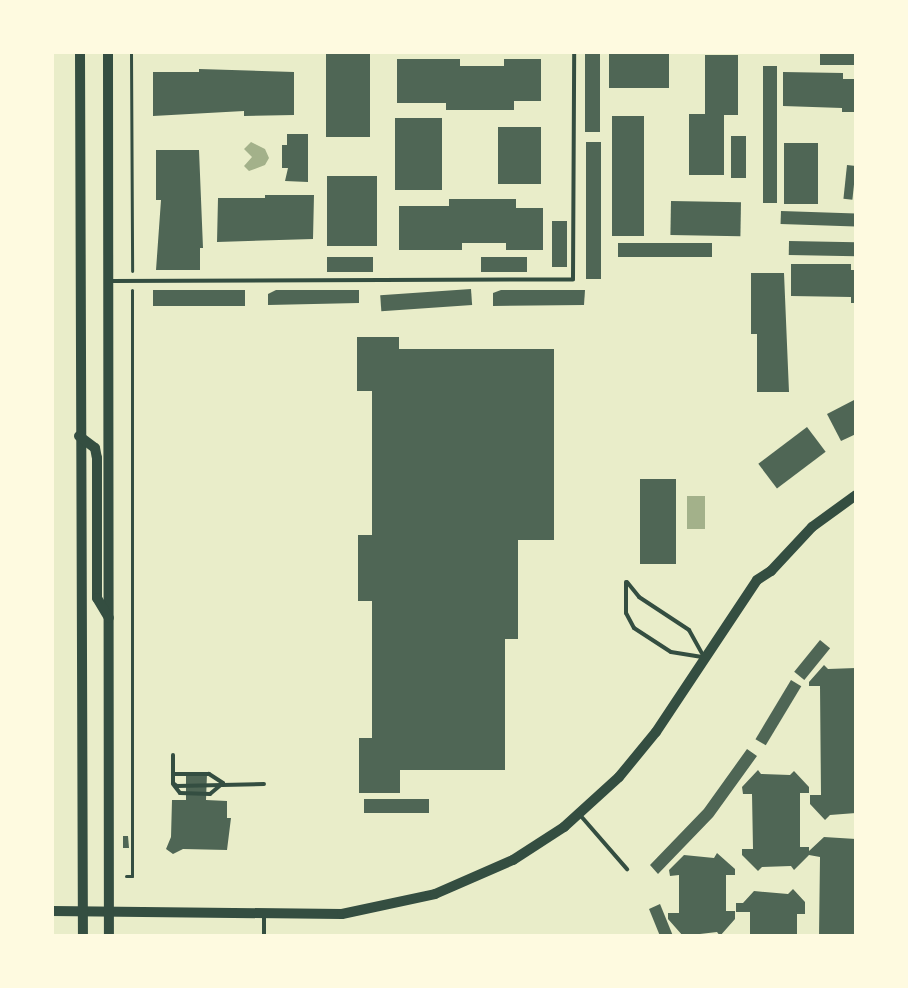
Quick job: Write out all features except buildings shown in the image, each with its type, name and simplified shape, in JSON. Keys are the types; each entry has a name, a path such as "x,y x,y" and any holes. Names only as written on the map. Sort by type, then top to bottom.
{"main road":[{"path":"80,52 79,436 83,936"},
{"path":"108,52 109,936"},
{"path":"79,436 95,448 97,458 97,598 109,619"},
{"path":"52,911 264,915 342,914 435,894 513,860 579,814 639,755 757,580 771,571 812,527 855,495"}],"lane":[{"path":"109,281 573,279 574,52"},
{"path":"626,582 639,597 689,630 704,657 671,652 634,628 626,613 626,582"},
{"path":"173,754 173,783 180,793 210,794 223,783"},
{"path":"173,774 209,774 223,783"},
{"path":"173,783 264,784"},
{"path":"579,814 627,869"},
{"path":"264,915 264,936"}],"path":[{"path":"126,876 132,876 131,52"}],"shaded area":[{"path":"251,142 265,149 269,158 265,165 249,171 244,166 252,157 244,149"},
{"path":"687,496 705,496 705,529 687,529"}]}
